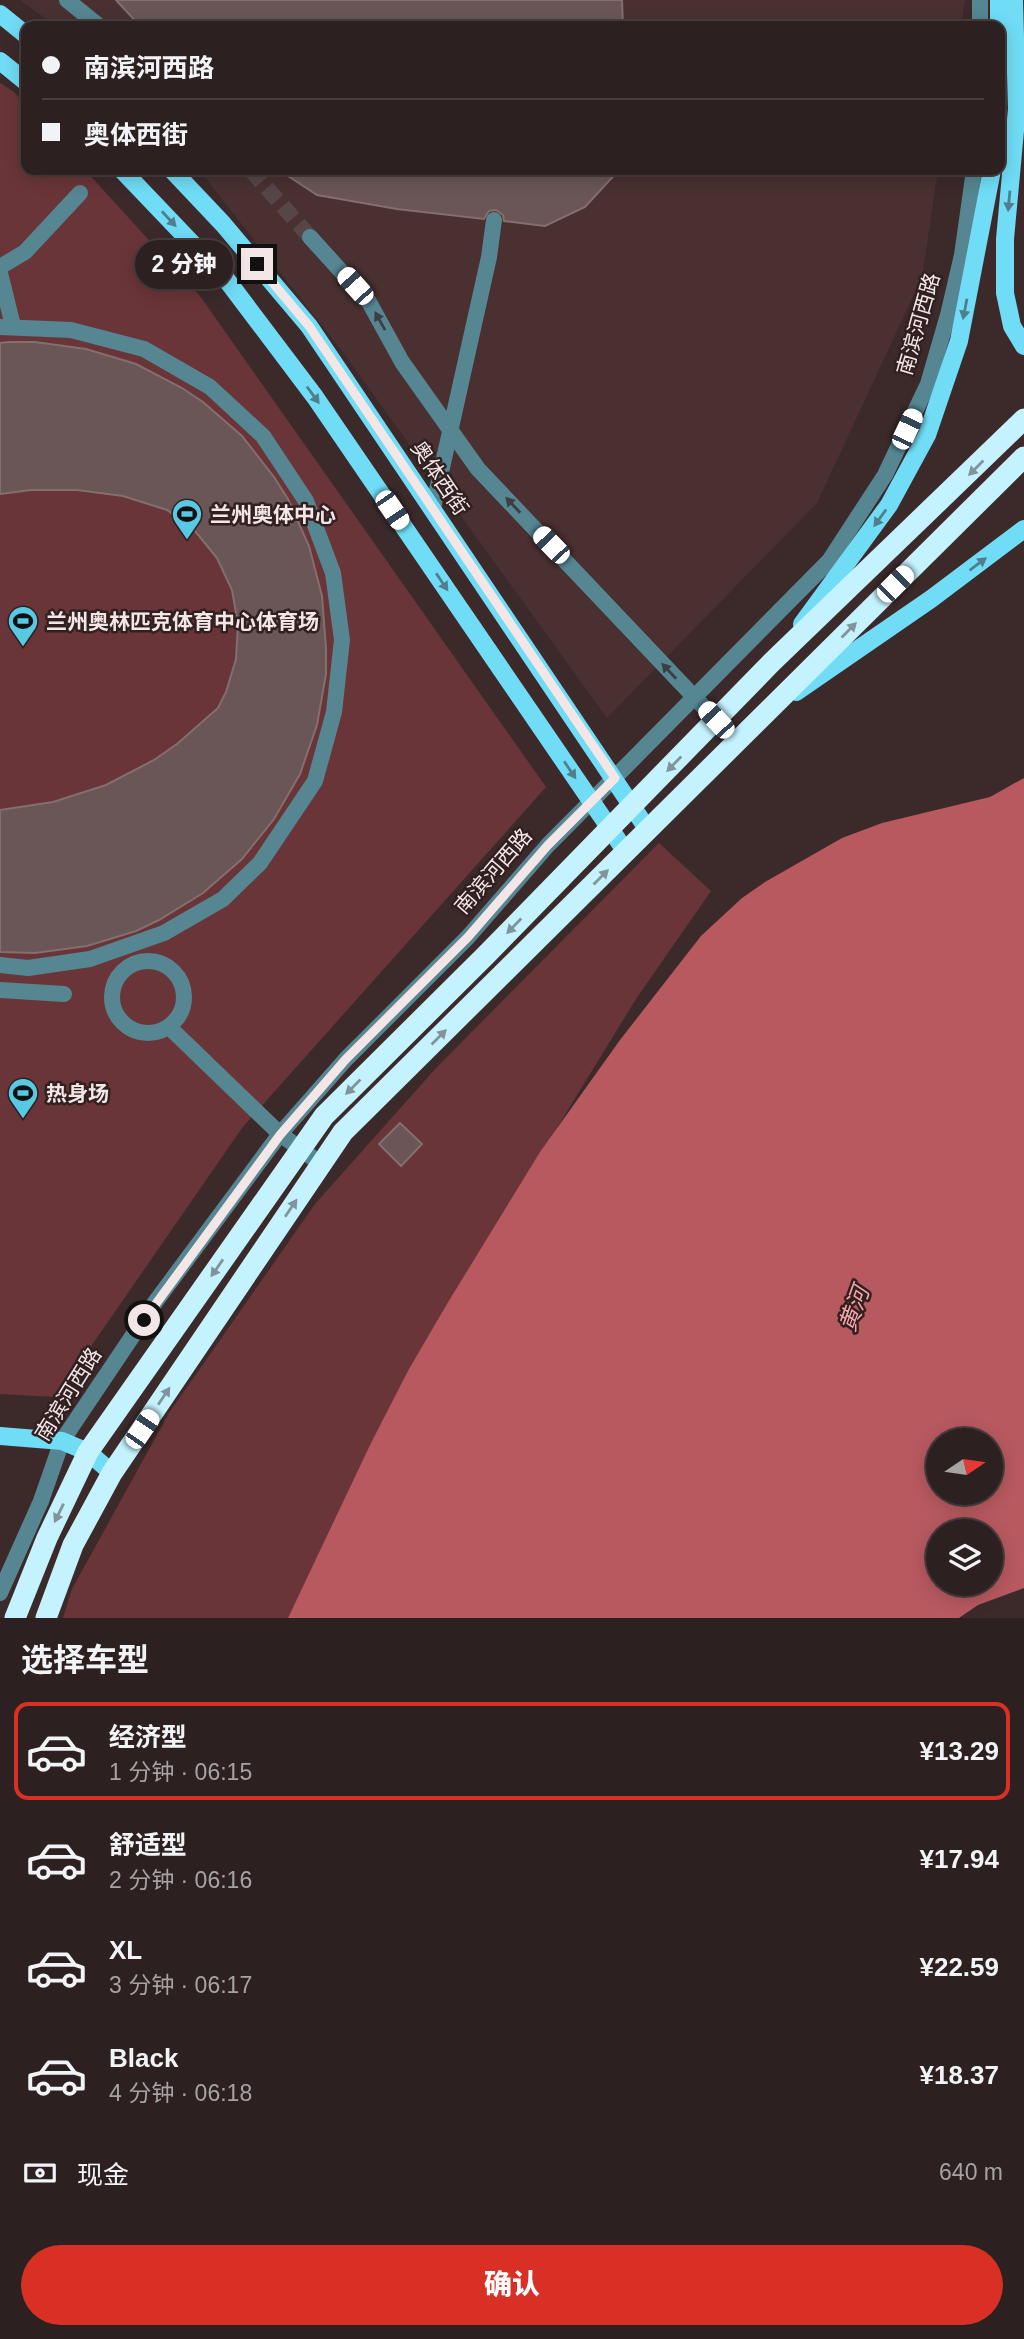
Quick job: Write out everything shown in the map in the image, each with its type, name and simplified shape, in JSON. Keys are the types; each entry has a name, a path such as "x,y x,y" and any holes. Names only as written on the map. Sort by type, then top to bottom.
{"highway":[{"path":"15,1618 47,1538 88,1452 324,1116 633,806 772,662 1024,419"},
{"path":"46,1618 73,1545 112,1473 343,1132 1024,457"}],"main road":[{"path":"999,0 999,21"},
{"path":"1014,0 1017,109 1005,239 1005,293 1012,326 1024,346"},
{"path":"0,14 21,30"},
{"path":"0,61 21,78"},
{"path":"127,175 226,279 307,387 626,852"},
{"name":"奥体西街","path":"177,175 223,224 309,326 648,830"},
{"path":"772,662 889,505 926,435 959,341 992,175"},
{"path":"766,713 931,599 1024,529"},
{"path":"0,1436 62,1441 88,1452 112,1473"}],"street":[{"path":"67,0 93,21"},
{"path":"980,0 980,21"},
{"name":"南滨河西路","path":"0,1593 41,1501 62,1441 156,1301 280,1135 346,1059 468,937 548,845 830,561 885,475 928,384 962,255 973,175"},
{"path":"0,267 25,252 80,193"},
{"path":"433,508 489,257 494,220"},
{"path":"310,237 369,302 402,362 478,469 716,720"},
{"path":"0,273 6,326 71,330 144,349 210,387 263,436 306,501 333,573 342,640 334,712 315,781 260,863 223,899 164,933 90,959 29,968 0,965"},
{"path":"125,948 130,965"},
{"path":"154,961 165,965 182,983 183,1008 178,1019 169,1027 146,1034 135,1032 117,1017 111,995 114,983 120,973 130,965 154,961"},
{"path":"0,990 64,994"},
{"path":"169,1027 280,1135 321,1164"}],"shaded area":[{"path":"20,0 965,0 962,21 49,21"},
{"name":"兰州奥体中心","path":"0,83 21,100 21,175 90,175 200,296 546,787 242,1128 56,1397 0,1394"},
{"path":"203,175 937,175 922,277 817,503 607,718 342,351"},
{"path":"659,843 711,891 636,999 409,1369 288,1618 63,1618 72,1589 169,1413 315,1204 437,1067"}],"water":[{"name":"黄河","path":"1024,778 1024,1588 1003,1596 1003,1519 926,1519 926,1596 1002,1596 978,1605 959,1618 288,1618 409,1369 540,1152 620,1040 701,936 742,898 842,838 882,823 990,797"}],"building":[{"path":"116,0 622,0 623,21 135,21"},
{"path":"287,175 614,175 585,207 545,226 504,221 503,215 496,210 489,211 484,219 397,209 317,195"},
{"path":"35,342 86,349 136,364 203,402 242,436 288,499 309,546 322,596 326,648 326,674 317,725 300,774 274,819 242,859 203,893 136,931 87,946 35,953 0,952 0,810 53,802 106,785 154,760 177,744 218,708 236,659 238,624 232,590 217,558 195,531 167,510 123,496 77,490 31,490 0,494 0,343"},
{"path":"400,1123 422,1144 401,1166 379,1144"}],"tunnel":[{"path":"255,175 310,237"}],"place":[{"name":"兰州奥体中心","path":"187,541"},
{"name":"兰州奥林匹克体育中心体育场","path":"23,648"},
{"name":"热身场","path":"23,1120"}],"route":[{"path":"144,1320 280,1135 346,1059 468,937 548,845 615,778 309,326 257,264"}]}
